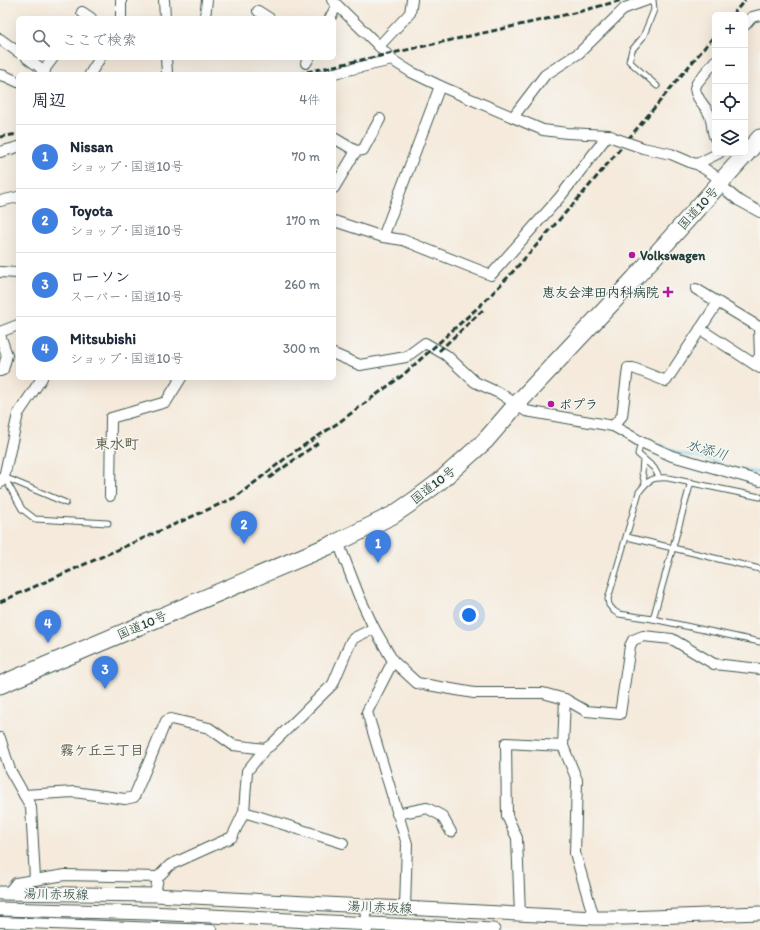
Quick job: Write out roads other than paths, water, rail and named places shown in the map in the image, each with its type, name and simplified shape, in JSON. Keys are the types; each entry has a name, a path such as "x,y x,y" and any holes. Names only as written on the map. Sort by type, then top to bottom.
{"highway":[{"name":"国道10号","path":"0,685 340,547 380,533 407,518 447,489 480,460 521,408 724,187 755,145"},
{"name":"国道10号","path":"0,695 340,547"}],"main road":[{"name":"湯川赤坂線","path":"4,893 155,895 594,918 760,913"},
{"name":"湯川赤坂線","path":"0,909 150,913 367,927 493,930"}],"street":[{"path":"121,0 121,16"},
{"path":"164,0 165,16"},
{"path":"205,16 207,0"},
{"path":"379,46 410,13 412,0"},
{"path":"513,117 545,75 579,53 623,4 647,0"},
{"path":"331,16 334,3 392,60 440,86 543,130 611,137 643,148 671,154 697,164 714,175 738,200 760,212"},
{"path":"258,11 266,16"},
{"path":"82,12 88,16"},
{"path":"748,22 752,17 760,15"},
{"path":"0,39 16,51"},
{"path":"29,60 43,72 52,60"},
{"path":"91,72 99,60"},
{"path":"166,60 167,72"},
{"path":"336,73 392,60"},
{"path":"712,65 697,83 695,88 698,99 706,107 710,115 712,129"},
{"path":"0,75 16,81"},
{"path":"383,237 440,86"},
{"path":"336,139 356,151 363,150 380,119"},
{"path":"336,222 383,237 403,240 491,275 611,137"},
{"path":"0,152 16,148"},
{"path":"336,185 356,151"},
{"path":"697,164 713,156"},
{"path":"0,201 16,197"},
{"path":"0,272 16,276"},
{"path":"696,289 759,327 760,356 757,366 700,329"},
{"path":"612,426 622,416 628,368 632,368 666,380 718,302"},
{"path":"0,332 16,326"},
{"path":"0,335 7,355 3,370 0,371"},
{"path":"336,355 360,365 406,357 425,343 446,355 475,382 501,394 521,408 612,426 641,442 672,456 760,481"},
{"path":"1,479 18,414 41,380"},
{"path":"110,496 111,418 166,402 179,380"},
{"path":"340,547 359,596 374,628 393,661 417,684 474,693 543,693 565,699 586,711 620,714 630,646 633,640 643,636 672,639 714,664 760,669"},
{"path":"155,895 158,877 170,865 232,837 244,812 248,771 265,749 299,719 333,684 351,641 374,628"},
{"path":"393,661 367,712 407,844 405,907"},
{"path":"565,699 563,746 577,780 575,853 594,918"},
{"path":"24,795 74,792 125,799 134,797 166,721 171,719 209,728 233,745 265,749"},
{"path":"0,738 10,770 31,806 35,879"},
{"path":"520,914 517,838 507,816 506,743 563,746"},
{"path":"397,814 427,808 442,816 451,832"},
{"path":"244,812 343,842"},
{"path":"4,893 16,883 65,875 158,877"},
{"path":"365,907 367,927"},
{"path":"0,922 128,929 212,930"}],"lane":[{"path":"653,0 654,10 643,37 632,50 629,61 657,86"},
{"path":"641,442 638,454 654,468 659,477"},
{"path":"644,458 642,473 645,484"},
{"path":"760,498 691,482 659,477 650,480 639,492 608,598 609,605 619,614 760,642"},
{"path":"1,479 66,503"},
{"path":"1,479 22,510 35,519 108,522"},
{"path":"653,620 691,482"},
{"path":"627,537 760,568"}],"waterway":[{"name":"水添川","path":"660,445 681,454 709,459 723,466"},
{"name":"水添川","path":"734,469 760,473"}],"railway":[{"path":"307,72 578,12 622,0"},
{"path":"735,12 745,0"},
{"path":"0,602 236,497 291,454 338,423 403,375 484,302 509,276 584,192 712,39"},
{"path":"0,137 16,134"},
{"path":"439,351 484,309"},
{"path":"269,478 318,443"}],"place":[{"name":"Volkswagen","path":"632,255"},
{"name":"恵友会津田内科病院","path":"668,292"},
{"name":"ポプラ","path":"551,404"},
{"name":"Toyota","path":"244,544"},
{"name":"Nissan","path":"378,563"},
{"name":"Mitsubishi","path":"48,643"},
{"name":"ローソン","path":"105,689"}],"district":[{"name":"東水町","path":"117,444"},
{"name":"霧ケ丘三丁目","path":"102,750"}]}
